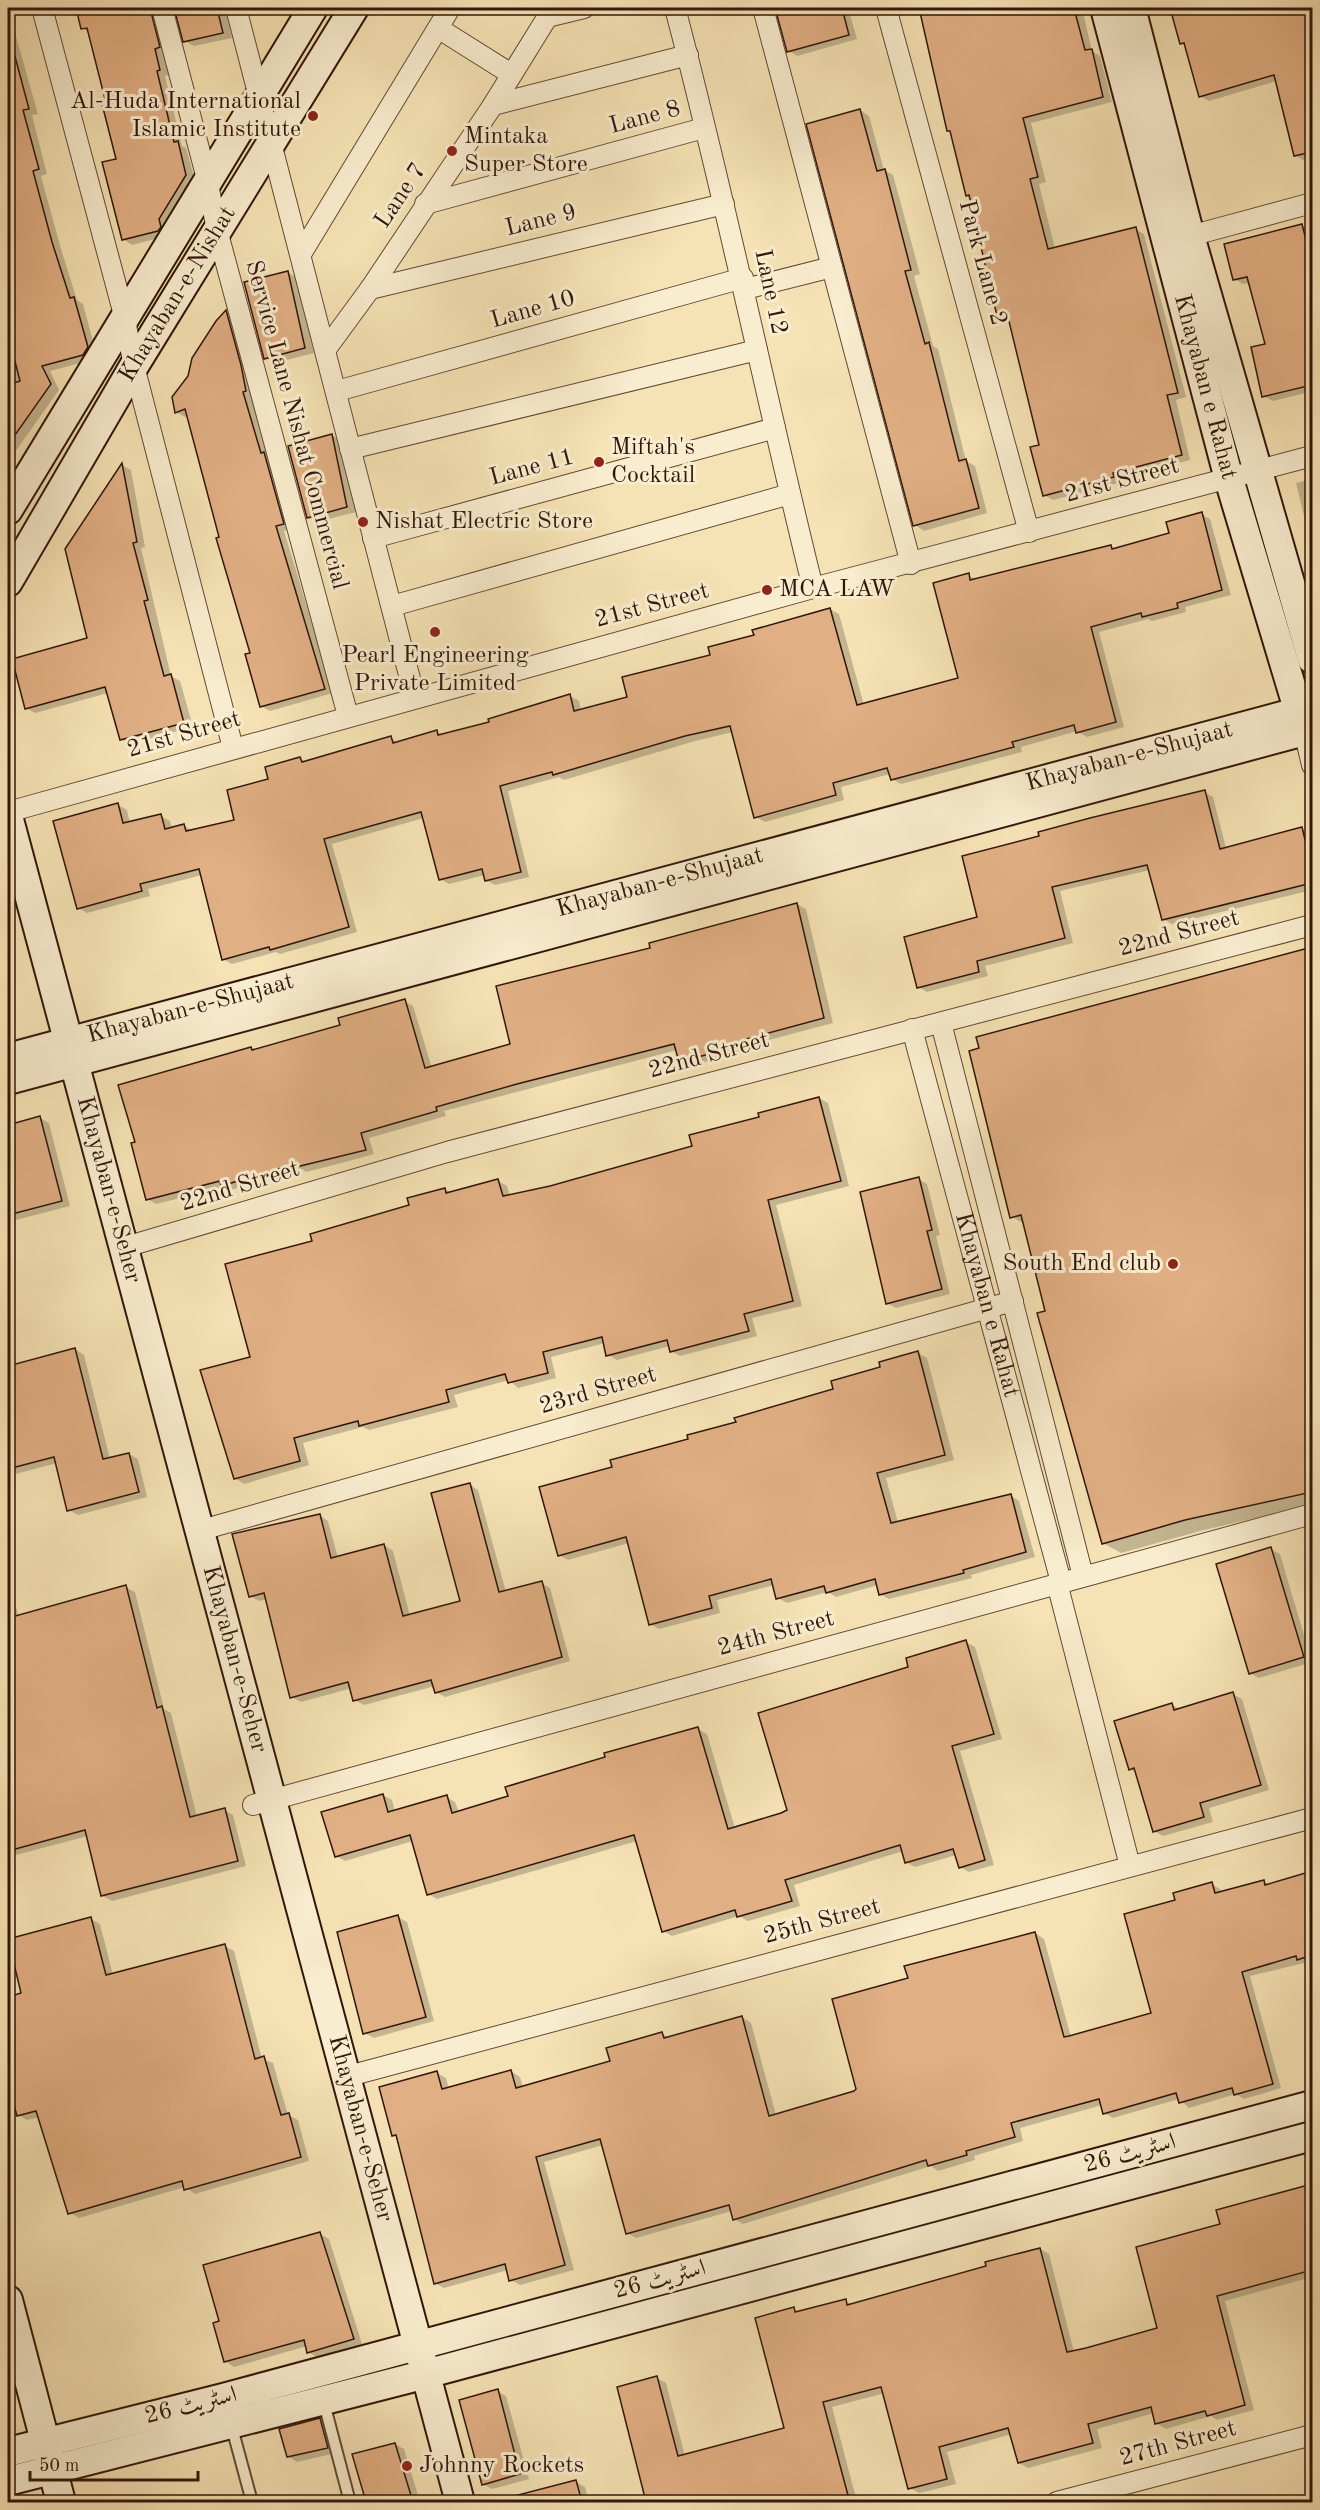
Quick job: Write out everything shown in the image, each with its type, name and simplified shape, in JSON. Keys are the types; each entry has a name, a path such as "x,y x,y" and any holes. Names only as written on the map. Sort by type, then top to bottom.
{"street":[{"path":"42,8 124,315 134,366 233,748"},
{"name":"Service Lane Nishat Commercial","path":"162,8 207,179 217,230 348,716"},
{"path":"237,8 415,698"},
{"name":"Khayaban-e-Nishat","path":"8,510 124,315 313,8"},
{"name":"Khayaban-e-Nishat","path":"8,582 134,366 354,8"},
{"path":"301,254 450,8"},
{"path":"550,12 584,8"},
{"name":"Lane 12","path":"675,8 744,283 757,350 813,588"},
{"path":"763,8 911,564"},
{"name":"Park Lane 2","path":"886,8 1029,532"},
{"name":"Khayaban e Rahat","path":"1105,8 1229,478 1307,720 1312,765"},
{"name":"Khayaban e Rahat","path":"1131,8 1190,236 1312,659"},
{"name":"Lane 7","path":"326,349 370,289 493,105 550,12"},
{"path":"438,28 512,74"},
{"path":"493,105 688,55"},
{"name":"Lane 8","path":"425,204 704,128"},
{"path":"1190,236 1312,203"},
{"name":"Lane 9","path":"370,289 724,204"},
{"name":"Lane 10","path":"337,391 744,283 832,267"},
{"path":"351,449 757,350"},
{"name":"Lane 11","path":"373,538 775,428"},
{"name":"21st Street","path":"8,814 233,748 813,588 911,564 1312,456"},
{"path":"392,606 790,494"},
{"name":"Khayaban-e-Shujaat","path":"8,1058 61,1054 1307,720"},
{"name":"Khayaban-e-Seher","path":"8,814 61,1054 408,2348 460,2502"},
{"name":"Khayaban-e-Seher","path":"8,890 122,1248 198,1531 262,1803 345,2077 408,2348"},
{"name":"22nd Street","path":"122,1248 447,1152 1312,926"},
{"name":"Khayaban e Rahat","path":"941,1023 1083,1576"},
{"name":"Khayaban e Rahat","path":"912,1029 1059,1583 1130,1866"},
{"path":"8,1080 61,1054"},
{"name":"23rd Street","path":"198,1531 1013,1301"},
{"name":"24th Street","path":"262,1803 1312,1514"},
{"name":"25th Street","path":"345,2077 1312,1818"},
{"name":"اسٹریٹ 26","path":"8,2450 49,2455 227,2410 408,2348 1312,2105"},
{"name":"اسٹریٹ 26","path":"227,2410 323,2400 1312,2136"},
{"path":"8,2300 61,2502"},
{"name":"Khayaban-e-Seher","path":"416,2376 440,2502"},
{"name":"27th Street","path":"1057,2502 1312,2435"},
{"path":"8,2450 17,2487"},
{"name":"اسٹریٹ 26","path":"17,2487 49,2455"}],"lane":[{"path":"323,2400 350,2502"},
{"path":"227,2410 252,2502"}],"building":[{"path":"76,8 139,8 141,14 151,12 160,47 155,49 160,70 157,71 174,142 178,141 186,175 159,219 161,227 158,231 122,240 102,162 116,159 102,104 106,103 87,28 81,29"},
{"path":"174,8 217,8 223,33 183,42"},
{"path":"775,8 842,8 849,35 787,52"},
{"path":"919,8 1074,8 1085,50 1092,49 1103,97 1023,118 1038,177 1030,179 1048,249 1136,227 1178,393 1167,395 1182,455 1113,473 1114,477 1043,496 1030,447 1039,445 1007,313 997,316 969,195 966,196 950,131 947,131"},
{"path":"1170,8 1312,8 1312,152 1294,156 1274,75 1199,97 1184,43 1180,44"},
{"path":"13,49 29,109 23,110 39,169 33,171 52,242 70,298 74,297 88,347 83,355 42,366 51,384 8,445 8,385 20,381 8,334 8,50"},
{"path":"860,109 877,171 885,169 911,270 905,271 925,344 929,342 959,461 966,459 979,508 913,526 806,124"},
{"path":"1302,224 1312,264 1312,385 1262,397 1251,347 1265,344 1247,277 1233,280 1224,244"},
{"path":"288,271 305,348 264,359 244,282"},
{"path":"226,310 241,365 246,391 243,392 261,453 264,452 284,524 276,526 325,689 260,707 245,654 250,653 216,538 219,537 185,409 175,413 172,397 188,376 192,358 216,321"},
{"path":"332,434 347,507 307,518 288,446"},
{"path":"122,463 137,542 133,543 148,600 144,601 164,676 171,674 184,723 120,740 105,687 25,709 12,659 87,638 65,549"},
{"path":"1202,512 1222,590 1177,603 1178,608 1142,617 1141,613 1091,627 1116,722 1076,733 1074,725 1012,742 1014,747 891,780 887,768 833,783 836,795 754,818 730,726 685,736 553,775 552,772 500,786 521,872 485,881 482,869 439,880 421,812 324,839 349,927 270,950 269,947 222,960 199,869 140,884 142,891 77,909 53,821 118,803 123,823 161,814 165,829 184,824 186,831 234,820 227,790 268,779 265,767 300,757 302,762 391,736 393,743 437,730 438,735 489,722 488,719 570,694 574,711 627,697 622,677 710,655 708,647 754,635 752,630 830,608 857,705 958,678 933,583 969,573 970,580 1111,545 1112,549 1169,533 1166,522"},
{"path":"1205,790 1220,849 1302,827 1312,869 1312,883 1162,920 1147,865 1052,887 1065,938 977,961 979,972 917,988 904,937 977,917 962,856 1039,836 1038,832"},
{"path":"797,903 824,1018 746,1039 747,1044 679,1062 674,1044 517,1084 436,1107 437,1111 361,1133 366,1150 296,1167 295,1164 221,1186 220,1181 146,1200 131,1143 135,1142 118,1085 251,1047 252,1050 340,1025 338,1018 405,999 425,1068 510,1044 496,986 650,948 649,943"},
{"name":"South End club","path":"1312,947 1312,1492 1185,1520 1102,1544 1037,1313 1045,1311 1021,1215 1010,1218 969,1051 979,1048 976,1037"},
{"path":"819,1097 841,1181 768,1200 793,1301 744,1314 749,1331 670,1352 667,1340 606,1356 602,1337 543,1352 548,1373 508,1383 505,1374 446,1390 449,1402 359,1426 358,1421 294,1438 300,1461 234,1479 200,1370 250,1357 225,1264 312,1241 310,1234 409,1205 407,1198 445,1188 446,1193 498,1179 503,1196 550,1186 692,1146 689,1135 759,1117 758,1113"},
{"path":"40,1116 62,1201 8,1215 8,1125"},
{"path":"919,1177 932,1230 927,1231 942,1289 886,1304 860,1192"},
{"path":"75,1348 103,1459 129,1453 139,1492 67,1511 54,1457 8,1469 8,1366"},
{"path":"918,1351 945,1455 877,1473 891,1523 1011,1494 1026,1552 963,1570 964,1573 879,1595 875,1579 826,1593 824,1586 776,1599 771,1579 709,1596 712,1608 649,1625 626,1537 558,1556 539,1487 612,1467 610,1460 688,1439 687,1435 736,1422 734,1418 833,1389 831,1381 880,1367 879,1362"},
{"path":"470,1483 499,1592 542,1581 562,1657 435,1693 431,1680 353,1701 348,1682 290,1698 264,1593 249,1597 232,1534 320,1514 331,1558 384,1544 403,1616 460,1601 431,1493"},
{"path":"1271,1547 1304,1657 1249,1674 1216,1564"},
{"path":"126,1585 157,1708 162,1706 190,1817 225,1808 238,1861 101,1896 85,1830 8,1851 8,1618"},
{"path":"966,1640 994,1734 952,1746 985,1860 959,1868 953,1849 905,1863 900,1845 785,1880 792,1901 737,1917 735,1910 662,1932 634,1835 427,1895 410,1835 335,1857 321,1812 383,1794 388,1812 447,1795 452,1813 508,1796 505,1787 605,1757 604,1753 698,1727 728,1829 787,1810 758,1713 908,1667 906,1658"},
{"path":"1233,1692 1261,1785 1200,1803 1204,1817 1153,1832 1134,1768 1129,1770 1114,1721 1172,1703 1174,1710"},
{"path":"1312,1871 1312,1955 1297,1960 1296,1956 1242,1972 1273,2084 1234,2095 1232,2088 1179,2103 1176,2093 1103,2114 1099,2099 1011,2123 1015,2137 966,2151 967,2155 928,2166 926,2160 733,2220 729,2205 626,2234 600,2139 536,2157 565,2265 509,2281 505,2264 434,2284 396,2135 392,2136 379,2087 437,2071 442,2089 511,2070 516,2088 610,2061 606,2048 662,2032 664,2038 742,2016 769,2116 856,2089 832,1999 908,1978 904,1966 1035,1932 1064,2037 1069,2036 1151,2013 1124,1914 1175,1900 1173,1893 1212,1882 1215,1893 1264,1880 1265,1885"},
{"path":"398,1915 426,2017 363,2034 337,1932"},
{"path":"91,1917 106,1975 225,1944 255,2059 264,2056 281,2115 289,2113 301,2157 184,2190 182,2181 68,2214 36,2111 17,2116 8,2083 8,1997 21,1993 8,1939"},
{"path":"1312,2184 1312,2270 1217,2296 1245,2405 1207,2416 1205,2411 1155,2424 1151,2407 1088,2424 1093,2443 1018,2463 1008,2428 939,2447 947,2479 908,2489 881,2387 823,2402 849,2499 835,2502 646,2502 617,2387 657,2376 678,2456 784,2428 755,2318 794,2307 795,2312 846,2299 847,2305 986,2266 985,2262 1040,2248 1067,2352 1086,2348 1157,2328 1136,2247 1220,2224 1216,2210"},
{"path":"320,2232 354,2339 307,2353 304,2340 224,2362 213,2323 219,2321 203,2265"},
{"path":"498,2389 520,2474 482,2485 459,2400"},
{"path":"320,2418 328,2448 287,2457 279,2429"},
{"path":"395,2443 413,2502 366,2502 352,2454"},
{"path":"576,2480 582,2502 514,2502 514,2496"}],"place":[{"name":"Al-Huda International Islamic Institute","path":"313,116"},
{"name":"Mintaka Super Store","path":"452,151"},
{"name":"Miftah's Cocktail","path":"599,462"},
{"name":"Nishat Electric Store","path":"363,522"},
{"name":"MCA LAW","path":"767,590"},
{"name":"Pearl Engineering Private Limited","path":"435,632"},
{"name":"South End club","path":"1173,1264"},
{"name":"Johnny Rockets","path":"407,2466"}]}
